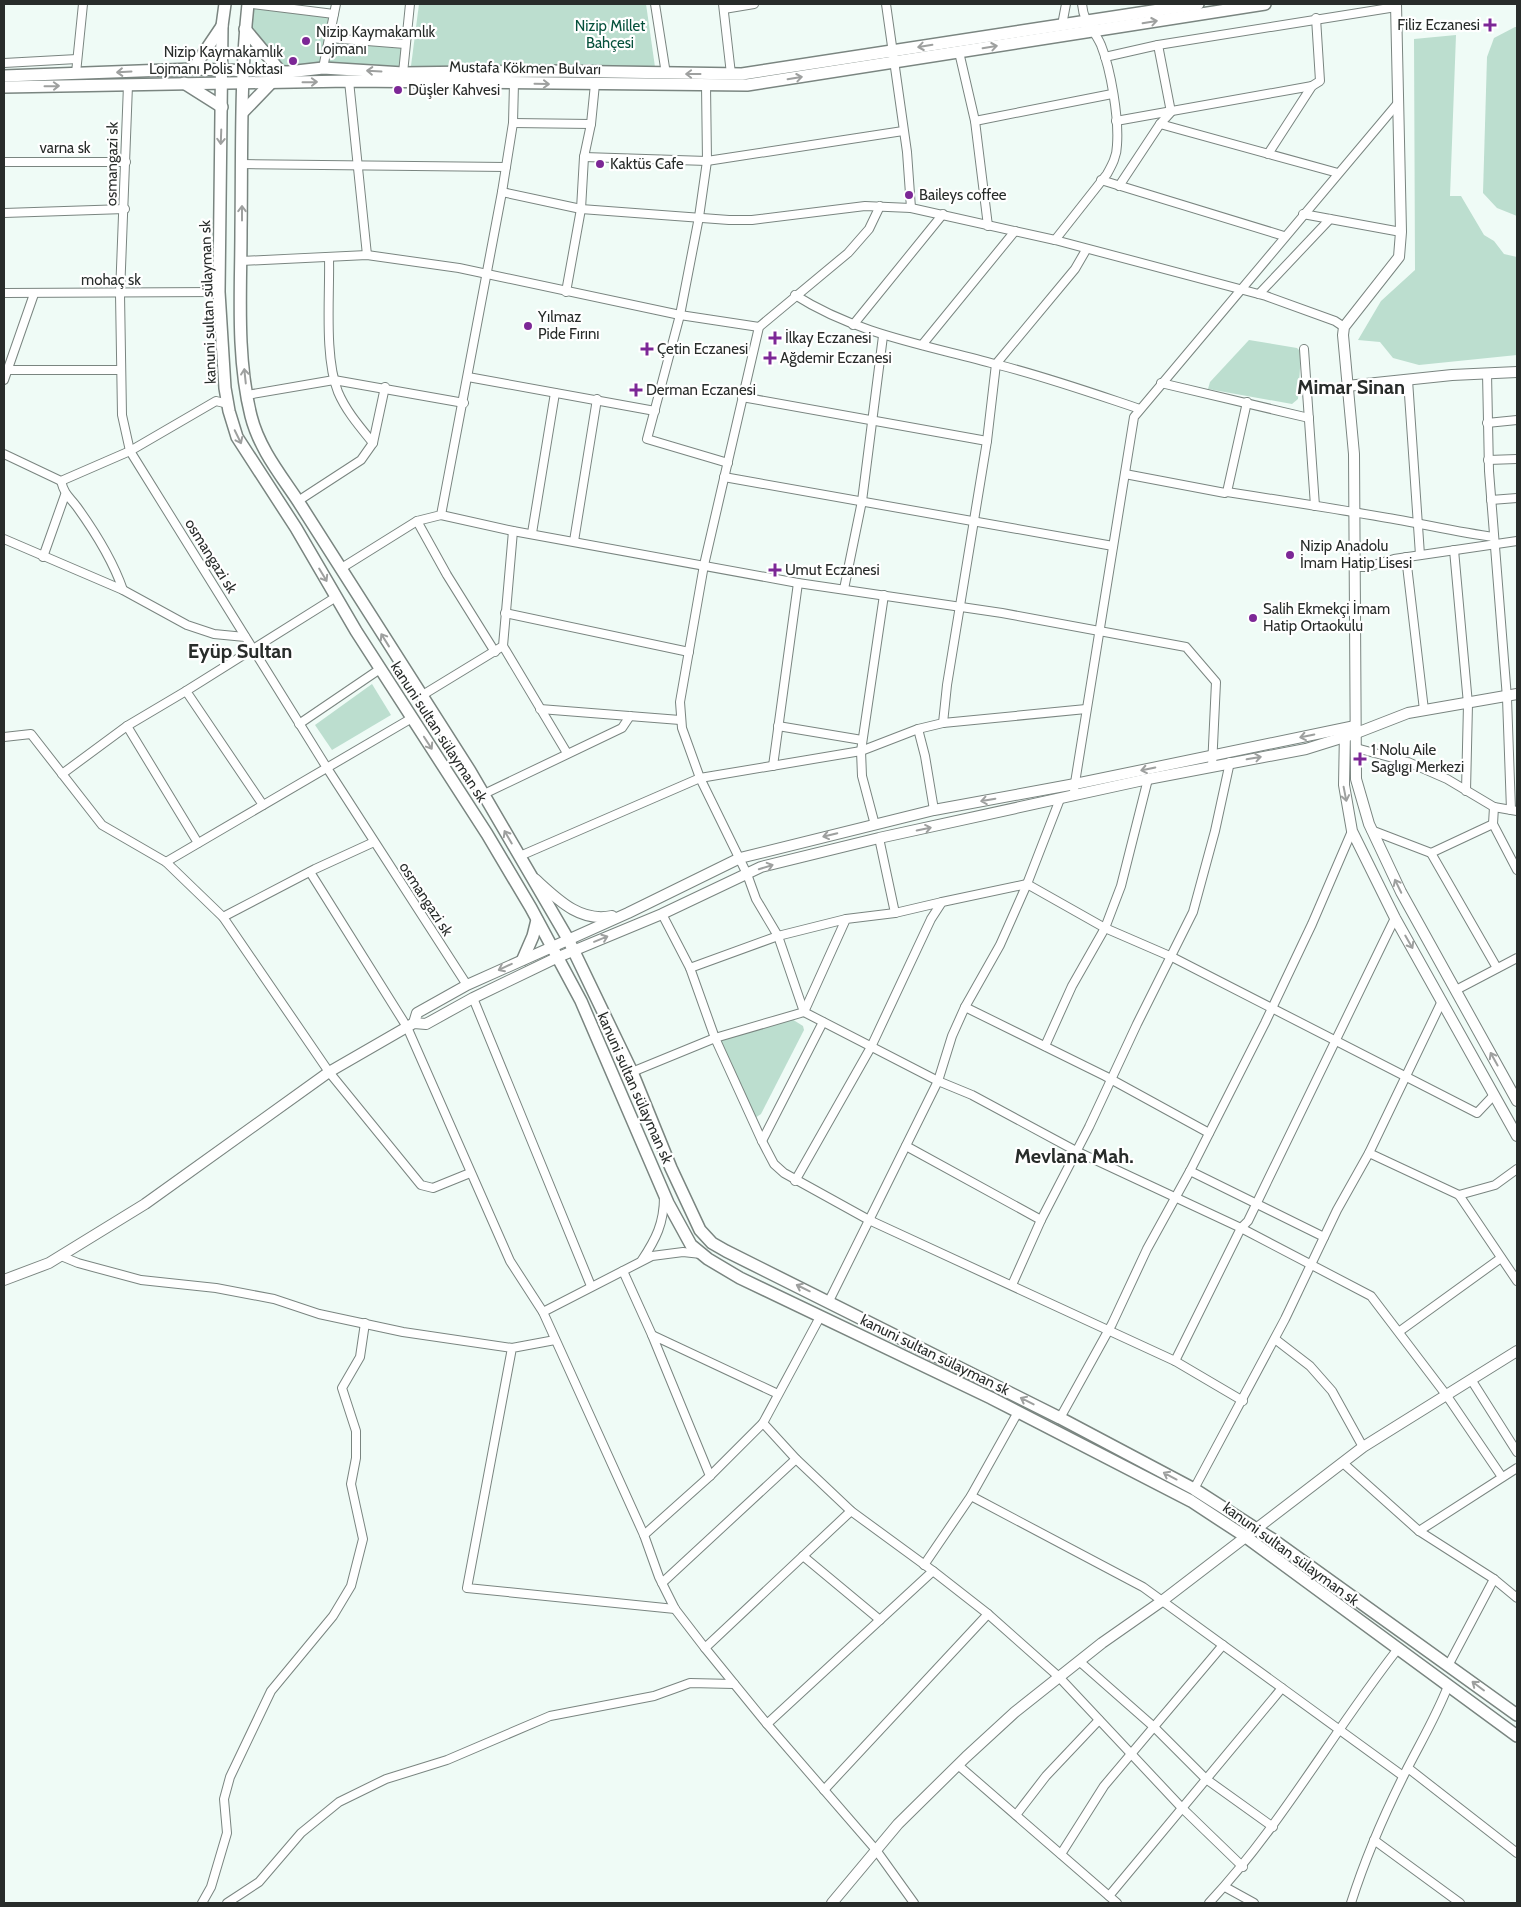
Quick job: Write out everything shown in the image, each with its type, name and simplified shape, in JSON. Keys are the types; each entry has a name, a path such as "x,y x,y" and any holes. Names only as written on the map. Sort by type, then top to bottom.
{"main road":[{"name":"kanuni sultan sülayman sk","path":"225,4 222,26 220,292 228,404 237,437 380,669 487,834 537,920 581,1001 664,1193 692,1245 701,1254 740,1278 1018,1412 1191,1501 1246,1537 1397,1650 1517,1736"},
{"path":"248,4 243,77 241,261 242,339 247,395 251,416 263,447 484,794 568,940 632,1072 671,1168 700,1230 712,1243 726,1251 1060,1418 1194,1489 1256,1528 1449,1664 1517,1715"},
{"path":"740,78 892,57 1168,6 1198,4"},
{"path":"892,57 959,52 1264,4"},
{"path":"193,69 222,26"},
{"path":"245,29 281,72"},
{"name":"Mustafa Kökmen Bulvarı","path":"243,77 323,68 404,73 549,71 740,78"},
{"name":"Mustafa Kökmen Bulvarı","path":"4,76 193,69 222,76 243,77 271,83 349,81 706,85 740,78"},
{"path":"4,87 184,83 222,76"},
{"path":"184,83 222,106"},
{"path":"243,112 271,83"},
{"path":"523,959 533,936 537,920"}],"street":[{"path":"76,73 84,4"},
{"path":"253,4 334,14"},
{"path":"323,68 336,4"},
{"path":"404,73 405,44 410,4"},
{"path":"655,4 666,74"},
{"path":"740,78 724,6 754,4"},
{"path":"886,4 911,189 911,208"},
{"path":"1062,25 1066,4"},
{"path":"1056,240 1101,180 1112,164 1116,154 1116,121 1105,57 1093,31 1085,22 1082,4"},
{"path":"1105,57 1158,45 1396,5 1401,232 1398,257 1344,327 1343,335 1354,454 1356,567 1350,731 1344,785 1352,830 1395,918 1517,1136"},
{"path":"1116,121 1312,86 1320,81 1316,18"},
{"path":"329,38 405,44"},
{"path":"1158,45 1171,112"},
{"path":"959,52 975,121 988,226"},
{"path":"4,62 77,59"},
{"path":"349,81 367,255"},
{"path":"441,514 464,403 502,192 513,123 514,83"},
{"path":"566,292 581,208 584,158 591,124 595,84"},
{"name":"osmangazi sk","path":"128,85 125,209 120,294 122,415 130,451 326,768 467,985"},
{"path":"706,85 707,161 699,217 680,316 647,439 728,462"},
{"path":"1268,154 1312,86"},
{"path":"975,121 1112,94"},
{"path":"1073,796 1125,474 1130,432 1134,417 1239,289 1398,102"},
{"path":"1119,186 1160,124 1171,112"},
{"path":"513,123 591,124"},
{"path":"1160,124 1338,173"},
{"path":"584,158 707,161 903,131"},
{"name":"varna sk","path":"4,162 126,162"},
{"path":"242,164 506,167"},
{"path":"1101,180 1284,236"},
{"path":"502,192 581,208 752,220 829,209 880,206 911,208 1056,240 1086,250 1259,294 1335,321 1344,327"},
{"path":"880,206 869,229 848,253 759,327 704,565 680,702 680,720 700,778 748,874 756,899 778,936 804,1012 938,1082 972,1095 1076,1151 1241,1228 1372,1296 1447,1396 1502,1478"},
{"path":"4,213 125,209"},
{"path":"853,325 943,214"},
{"path":"1303,214 1401,232"},
{"path":"1259,294 1330,219"},
{"path":"922,345 1015,231"},
{"path":"943,723 947,685 987,441 996,364 1075,269 1086,250"},
{"path":"241,261 367,255 488,274 680,316 759,327"},
{"path":"330,257 331,357 334,380 346,406 373,443"},
{"name":"mohaç sk","path":"4,293 120,294 220,292"},
{"path":"4,380 34,294"},
{"path":"795,296 824,313 883,336 996,364 1072,386 1140,409"},
{"path":"844,589 862,501 874,422 883,336"},
{"path":"1304,349 1315,506"},
{"path":"8,370 121,370"},
{"path":"1348,386 1517,372"},
{"path":"1356,748 1408,762 1447,779 1494,808 1514,811 1488,460 1487,374"},
{"path":"468,377 655,411"},
{"path":"247,395 334,380 464,403"},
{"path":"1408,380 1420,523 1420,555"},
{"path":"1161,383 1309,418"},
{"path":"298,501 360,460 373,443 385,388"},
{"path":"532,533 555,393"},
{"path":"742,397 987,441"},
{"path":"574,541 597,399"},
{"path":"61,481 130,451 216,401 228,404"},
{"path":"1227,492 1247,402"},
{"path":"1487,424 1517,420"},
{"path":"4,454 61,481 65,495 81,514 116,572 123,590"},
{"path":"1488,460 1517,458"},
{"path":"1125,474 1224,493 1420,523 1442,530 1495,541 1517,541"},
{"path":"724,477 1113,546"},
{"path":"43,556 65,495"},
{"path":"1491,500 1517,498"},
{"path":"340,569 417,521 441,514 513,531 798,583 961,607 1186,648 1216,682 1212,766"},
{"path":"417,521 447,575 495,652"},
{"path":"513,531 503,646 567,753"},
{"path":"4,539 123,590 187,625 214,634 245,636"},
{"path":"1356,567 1367,567 1406,557 1454,550 1495,541"},
{"path":"1454,550 1468,704 1466,791"},
{"path":"1406,557 1424,710"},
{"path":"773,766 798,583"},
{"path":"875,825 862,776 861,751 884,595"},
{"path":"62,774 127,726 253,650 297,620 336,597"},
{"path":"505,613 689,652"},
{"path":"421,696 503,646"},
{"path":"299,724 380,669"},
{"path":"186,691 263,805"},
{"path":"4,1280 49,1263 145,1204 329,1072 411,1025 426,1024 473,998 556,958 662,914 761,868 879,838 1148,779 1306,749 1350,731 1408,713 1507,698 1517,694"},
{"path":"540,709 680,720"},
{"path":"520,856 700,778 861,751 918,728 943,723 1086,709"},
{"path":"484,794 622,728 630,716"},
{"path":"166,862 412,718"},
{"path":"127,726 198,843"},
{"path":"778,726 862,740"},
{"path":"918,728 925,756 934,810"},
{"path":"1350,731 1356,748 1356,779 1372,830 1401,892 1517,1102"},
{"path":"411,1025 417,1012 467,985 550,946 628,913 740,858 934,810 1350,731"},
{"path":"4,737 31,734 102,825 166,862 223,916 329,1072 421,1185 433,1188 470,1174"},
{"path":"1012,1285 1040,1220 1076,1151 1193,912 1215,831 1230,762"},
{"path":"1045,1046 1072,986 1105,928 1121,886 1148,779"},
{"path":"829,1301 938,1082 952,1036 965,1007 1000,945 1027,884 1060,799"},
{"path":"1494,808 1493,824 1517,870"},
{"path":"1431,853 1493,824"},
{"path":"1060,1418 1108,1330 1272,1007 1312,924 1352,830"},
{"path":"1372,830 1431,853 1497,968"},
{"path":"879,838 896,913"},
{"path":"223,916 374,842"},
{"path":"310,872 411,1025 470,1174 510,1261 543,1312 644,1534 662,1583 675,1609 767,1724 876,1850 914,1903"},
{"path":"530,875 561,903 578,913 602,918 628,913"},
{"path":"690,968 778,936 846,919 896,913 1027,884 1105,928 1172,957 1477,1113 1494,1095"},
{"path":"795,1181 871,1046 931,919 942,902"},
{"path":"662,914 690,968 715,1038 774,1164 795,1181 869,1220 1175,1361 1243,1401"},
{"path":"1175,1361 1241,1228 1248,1222 1334,1040 1395,918"},
{"path":"632,1072 715,1038 804,1012 846,919"},
{"path":"1456,990 1517,958"},
{"path":"473,998 591,1286"},
{"path":"1194,1489 1275,1339 1324,1237 1369,1153 1442,1001"},
{"path":"965,1007 1111,1079 1209,1133"},
{"path":"762,1141 823,1022"},
{"path":"906,1146 1040,1220"},
{"path":"1369,1153 1459,1195 1517,1280"},
{"path":"1459,1195 1495,1185 1517,1169"},
{"path":"1190,1171 1324,1237"},
{"path":"641,1262 658,1235 663,1221 664,1193"},
{"path":"543,1312 652,1256 664,1254 701,1254"},
{"path":"61,1256 78,1263 141,1280 216,1288 274,1299 319,1314 403,1332 512,1348 555,1340"},
{"path":"1400,1331 1501,1258"},
{"path":"623,1271 652,1335 710,1476"},
{"path":"644,1534 710,1476 763,1423 820,1317"},
{"path":"202,1903 211,1887 228,1833 224,1799 230,1777 271,1691 333,1616 351,1586 362,1539 351,1484 356,1458 356,1431 342,1388 360,1357 365,1323"},
{"path":"652,1335 778,1394"},
{"path":"1275,1339 1310,1366 1332,1391 1363,1447"},
{"path":"512,1348 467,1588 675,1609"},
{"path":"832,1903 898,1824 1015,1712 1079,1661 1162,1601 1363,1447 1472,1381 1517,1351"},
{"path":"1472,1381 1517,1452"},
{"path":"924,1565 971,1496 1018,1412"},
{"path":"763,1423 796,1459 851,1511 934,1571 988,1614 1059,1677 1182,1808 1243,1866"},
{"path":"662,1583 796,1459"},
{"path":"1343,1463 1419,1531 1494,1580 1517,1598"},
{"path":"1419,1531 1517,1468"},
{"path":"971,1496 1143,1587 1403,1776"},
{"path":"706,1648 851,1511"},
{"path":"803,1556 880,1620"},
{"path":"767,1724 934,1571"},
{"path":"1449,1664 1494,1580"},
{"path":"824,1790 988,1614"},
{"path":"1061,1854 1104,1786 1223,1646"},
{"path":"1209,1903 1243,1866 1273,1827 1338,1729 1397,1650"},
{"path":"1079,1661 1154,1727 1206,1780 1273,1827"},
{"path":"227,1903 259,1882 301,1833 339,1802 386,1779 446,1760 550,1716 654,1696 690,1683 734,1684"},
{"path":"1351,1903 1374,1840 1403,1776 1439,1709 1448,1686"},
{"path":"1109,1896 1282,1688"},
{"path":"1016,1816 1046,1776 1099,1720"},
{"path":"958,1765 1117,1903"},
{"path":"1408,1768 1517,1852"},
{"path":"1374,1840 1460,1903"},
{"path":"1224,1887 1254,1903"}],"green space":[{"path":"248,4 334,14 329,37 405,44 403,73 288,72 245,29"},
{"name":"Nizip Millet Bahçesi","path":"419,4 646,4 655,67 411,66"},
{"path":"1517,27 1517,216 1497,208 1483,193 1487,57 1494,38"},
{"path":"1456,35 1450,196 1461,196 1484,235 1494,241 1504,254 1517,257 1517,355 1419,365 1393,358 1380,342 1358,340 1381,301 1415,270 1414,39"},
{"path":"1249,340 1297,348 1301,352 1298,399 1292,404 1208,389 1210,382"},
{"path":"372,684 391,715 332,750 315,725"},
{"path":"787,1016 803,1026 804,1030 761,1114 755,1118 718,1042"}],"place":[{"name":"Filiz Eczanesi","path":"1490,25"},
{"name":"Nizip Kaymakamlık Lojmanı","path":"306,41"},
{"name":"Nizip Kaymakamlık Lojmanı Polis Noktası","path":"293,61"},
{"name":"Düşler Kahvesi","path":"398,90"},
{"name":"Kaktüs Cafe","path":"600,164"},
{"name":"Baileys coffee","path":"909,195"},
{"name":"Yılmaz Pide Fırını","path":"528,326"},
{"name":"İlkay Eczanesi","path":"775,338"},
{"name":"Çetin Eczanesi","path":"647,349"},
{"name":"Ağdemir Eczanesi","path":"770,358"},
{"name":"Derman Eczanesi","path":"636,390"},
{"name":"Nizip Anadolu İmam Hatip Lisesi","path":"1290,555"},
{"name":"Umut Eczanesi","path":"775,570"},
{"name":"Salih Ekmekçi İmam Hatip Ortaokulu","path":"1253,618"},
{"name":"1 Nolu Aile Saglıgı Merkezi","path":"1360,759"}],"district":[{"name":"Mimar Sinan","path":"1351,387"},
{"name":"Eyüp Sultan","path":"240,651"},
{"name":"Mevlana Mah.","path":"1074,1156"}]}
